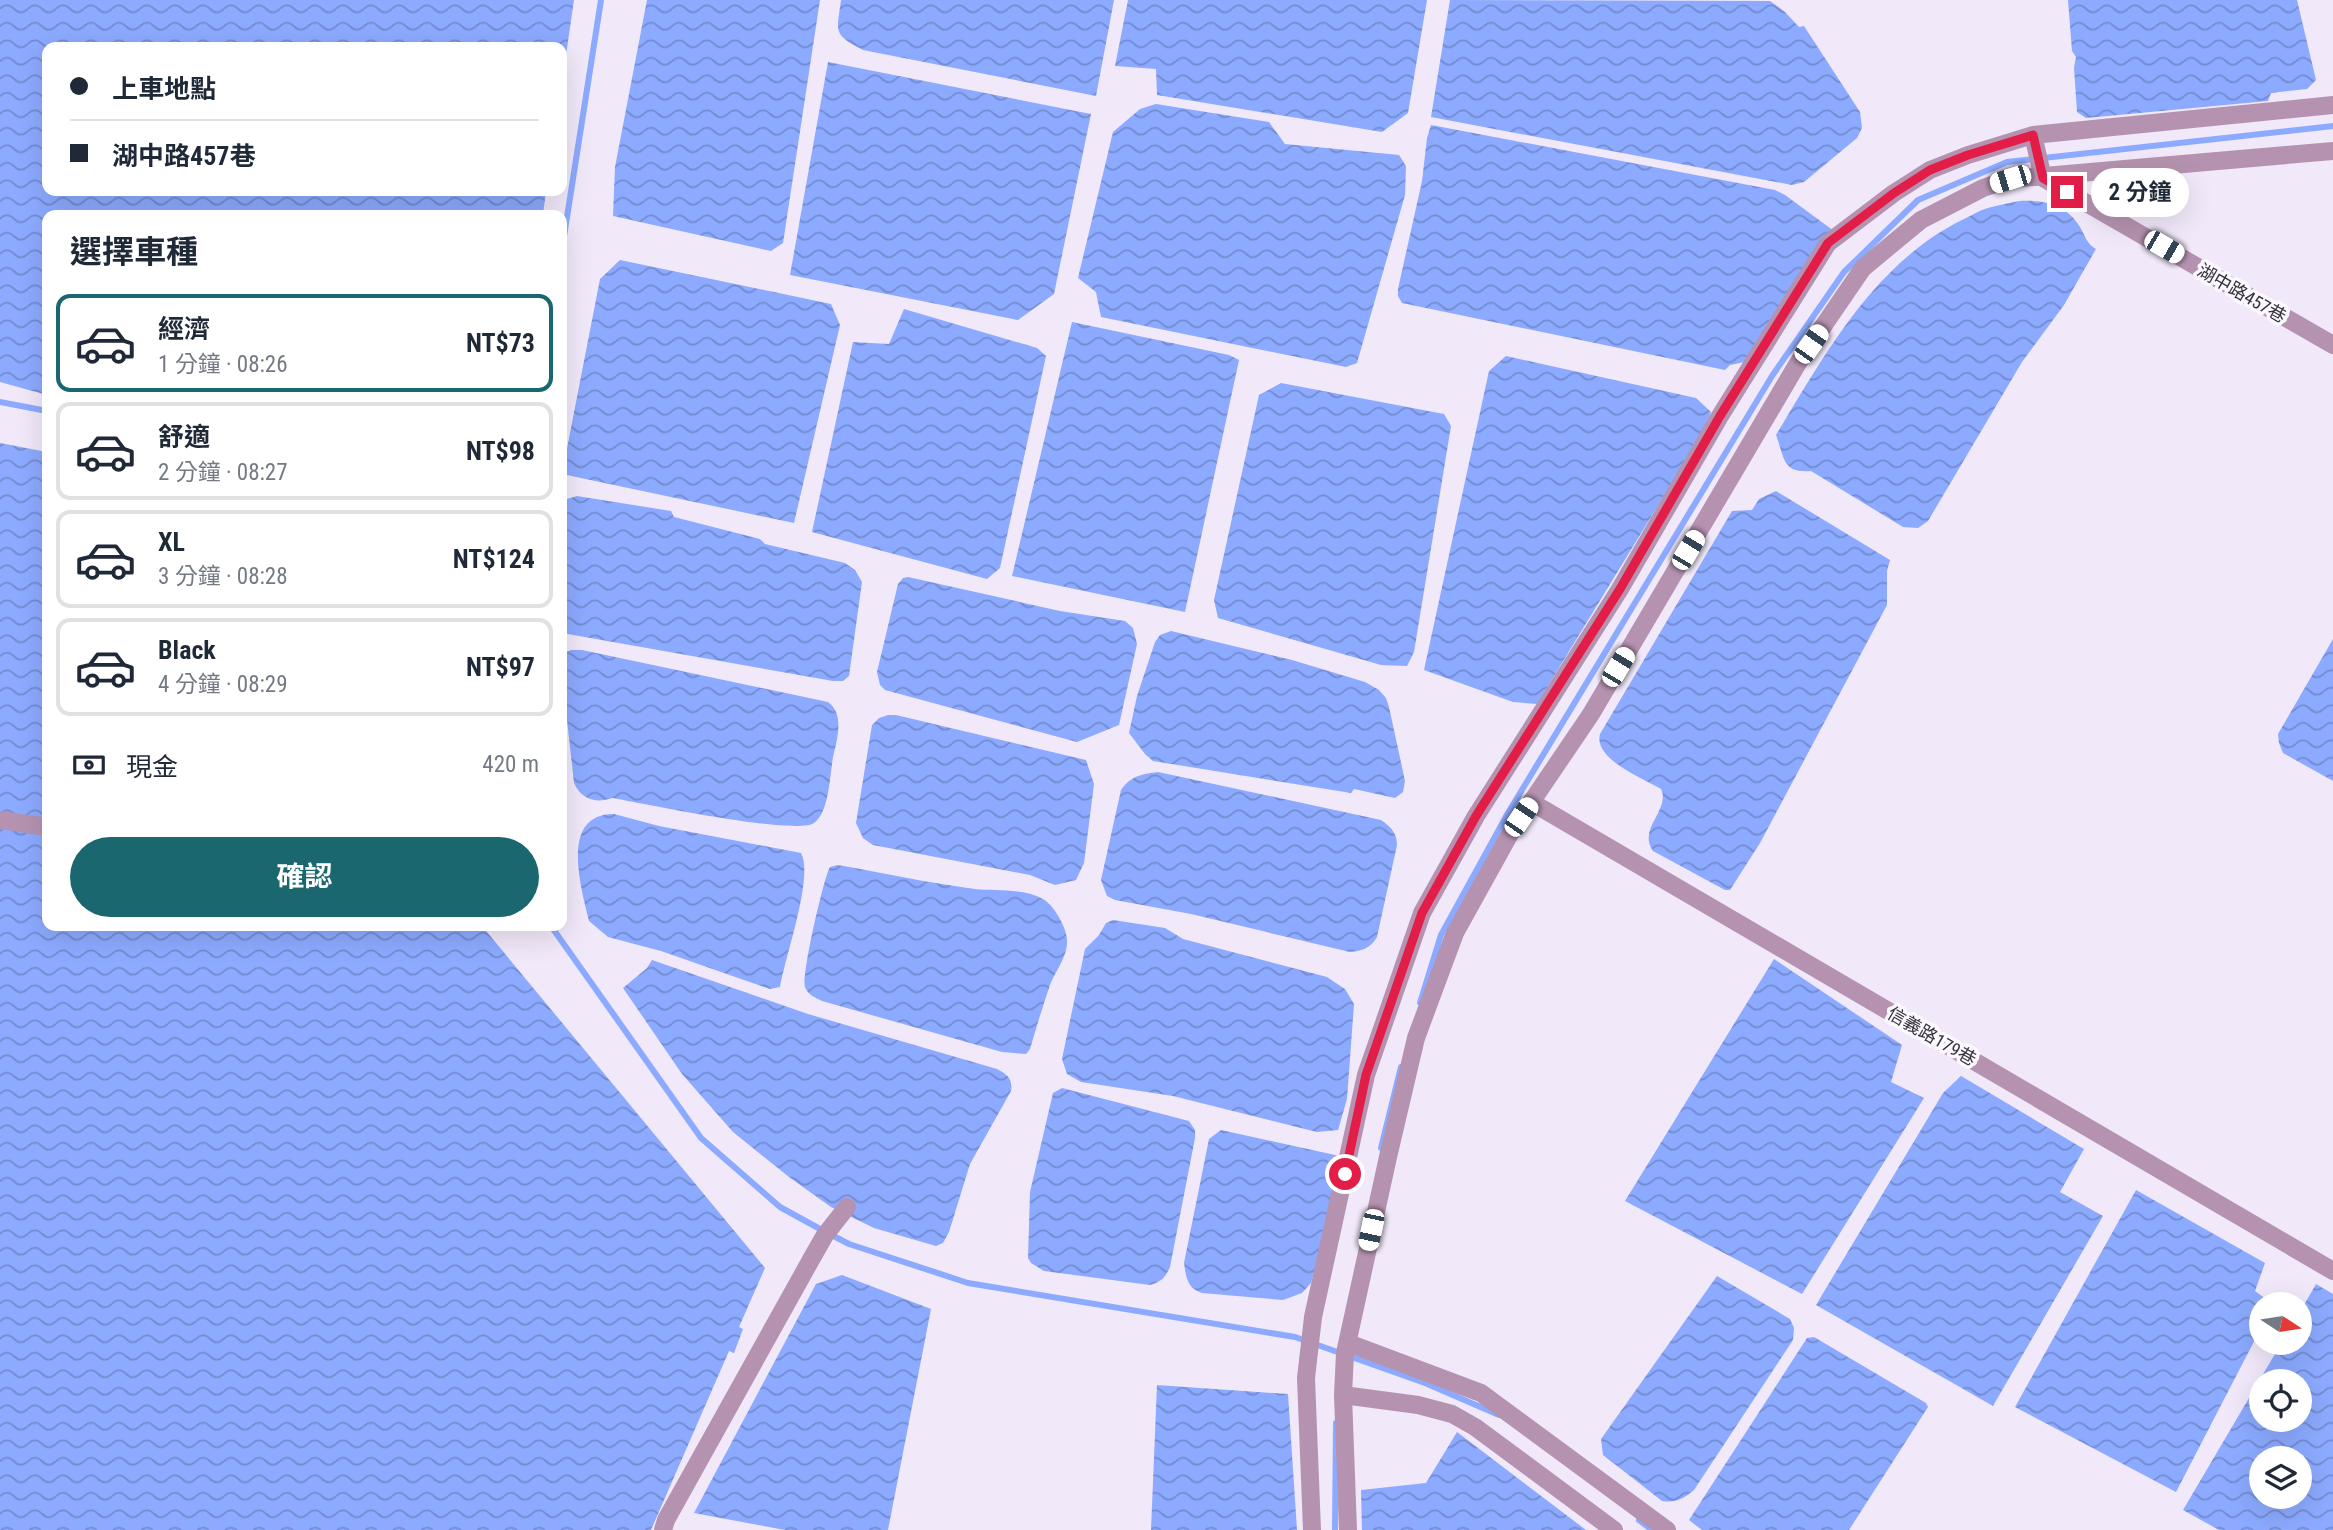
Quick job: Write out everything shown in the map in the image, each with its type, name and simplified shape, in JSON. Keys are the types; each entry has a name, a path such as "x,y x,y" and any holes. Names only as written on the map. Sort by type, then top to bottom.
{"street":[{"path":"1312,1530 1306,1378 1313,1317 1366,1075 1422,913 1476,816 1620,589 1720,416 1828,243 1894,193 1930,170 2033,135 2333,105"},
{"path":"2033,135 2043,178"},
{"path":"1348,1530 1343,1388 1347,1348 1416,1038 1455,933 1511,832 1591,713 1798,363 1863,268 1922,220 1983,187 2010,179 2333,151"},
{"name":"湖中路457巷","path":"2043,178 2333,345"},
{"name":"信義路179巷","path":"1531,802 2333,1271"},
{"path":"0,820 42,826"},
{"path":"663,1530 666,1520 825,1235 844,1213"},
{"path":"1347,1348 1481,1393 1667,1530"},
{"path":"1343,1388 1452,1414 1475,1427 1614,1530"}],"water":[{"path":"0,0 574,0 567,48 567,42 42,42 42,196 545,196 544,210 42,210 42,394 0,382"},
{"path":"647,0 820,0 783,243 771,251 613,216 615,167"},
{"path":"841,0 1114,0 1096,96 863,50 841,36 838,19"},
{"path":"1128,0 1427,0 1408,113 1382,132 1157,95 1156,69 1115,66"},
{"path":"1450,0 1770,1 1799,27 1804,26 1860,112 1862,128 1857,138 1804,182 1792,185 1431,117"},
{"path":"2068,0 2297,0 2316,80 2307,89 2271,93 2268,101 2086,118 2077,112 2074,68 2076,57 2072,51"},
{"path":"828,62 1091,114 1054,294 1018,320 790,275"},
{"path":"1156,104 1269,122 1285,144 1399,155 1406,166 1405,195 1357,363 1346,367 1101,317 1096,292 1078,278 1113,132 1140,109"},
{"path":"1431,125 1775,190 1834,231 1750,361 1730,365 1725,370 1402,303 1398,289 1422,181"},
{"path":"2020,201 2038,201 2061,208 2074,219 2088,242 2096,249 2064,305 2022,362 1928,521 1918,528 1903,527 1811,471 1790,467 1783,457 1776,435 1834,342 1878,285 1932,237 1982,210"},
{"path":"620,260 831,304 840,325 794,523 567,475 567,448 600,279"},
{"path":"904,309 1037,348 1046,356 1000,568 987,579 812,532 853,342 889,344"},
{"path":"1072,322 1229,355 1239,360 1185,612 1012,576"},
{"path":"1506,356 1696,398 1711,412 1707,425 1537,704 1513,702 1424,670 1489,371"},
{"path":"1281,383 1444,414 1451,426 1414,652 1407,666 1381,665 1218,618 1214,600 1259,395"},
{"path":"0,443 42,451 42,931 486,931 765,1268 739,1327 743,1329 734,1353 729,1351 651,1530 0,1530"},
{"path":"1776,491 1890,560 1887,571 1887,605 1760,843 1730,890 1725,890 1653,851 1649,835 1662,804 1661,789 1611,759 1600,743 1600,734 1732,511 1752,510 1759,499"},
{"path":"577,496 671,511 674,517 760,539 765,544 845,563 855,570 862,582 849,676 843,681 833,681 567,634 567,499"},
{"path":"908,577 1060,611 1125,621 1133,628 1137,644 1119,725 1077,742 885,690 880,685 877,672 898,584"},
{"path":"1171,631 1292,660 1365,682 1379,690 1389,707 1405,781 1403,792 1395,798 1354,789 1351,793 1153,761 1129,733 1137,696 1155,642 1160,635"},
{"path":"2333,639 2333,781 2283,753 2278,734"},
{"path":"582,650 828,702 837,713 838,728 828,793 819,818 814,823 801,826 779,825 612,798 595,800 585,796 574,783 567,720 567,652"},
{"path":"888,715 1086,760 1094,784 1084,863 1076,880 1055,885 1030,875 873,845 863,838 856,823 872,725 879,718"},
{"path":"1158,772 1385,823 1395,834 1397,845 1375,941 1366,948 1350,952 1191,914 1115,900 1107,896 1101,880 1121,790 1137,776"},
{"path":"614,814 659,826 801,853 804,879 780,987 770,989 661,951 608,937 589,921 579,872 580,839 586,826 597,817"},
{"path":"838,865 958,887 1035,895 1047,902 1062,923 1067,946 1026,1054 1002,1052 822,1001 808,992 805,979 818,906 830,867"},
{"path":"1113,920 1165,928 1183,939 1327,977 1345,989 1354,1004 1347,1099 1338,1130 1317,1132 1173,1096 1081,1082 1067,1074 1062,1059 1085,949 1106,923"},
{"path":"1774,959 1902,1045 1891,1082 1924,1098 1802,1294 1625,1201"},
{"path":"652,960 808,1014 997,1069 1006,1075 1011,1083 1011,1091 970,1164 949,1232 943,1243 936,1246 874,1228 831,1207 733,1132 682,1074 623,988 647,968"},
{"path":"1961,1076 2084,1149 2060,1192 2103,1216 1993,1406 1816,1305 1943,1093"},
{"path":"1062,1088 1189,1121 1195,1130 1170,1267 1157,1282 1150,1285 1044,1271 1028,1258 1030,1192 1053,1093"},
{"path":"1221,1130 1341,1158 1343,1168 1311,1283 1302,1293 1283,1300 1202,1293 1188,1281 1184,1263 1209,1139"},
{"path":"2136,1190 2265,1263 2256,1292 2249,1292 2249,1351 2176,1492 2015,1407"},
{"path":"842,1275 931,1309 888,1530 785,1530 694,1513 816,1284"},
{"path":"1717,1276 1790,1319 1794,1328 1793,1340 1694,1490 1679,1500 1662,1501 1603,1455 1601,1439"},
{"path":"2316,1284 2333,1294 2333,1530 2219,1530 2183,1510 2249,1398 2249,1432 2312,1432 2312,1369 2266,1369 2274,1355 2312,1355 2311,1292"},
{"path":"1814,1337 1926,1403 1928,1407 1849,1530 1702,1530 1689,1520 1807,1338"},
{"path":"1157,1385 1288,1394 1297,1530 1151,1530"},
{"path":"1457,1432 1586,1530 1362,1530 1361,1490 1426,1483"}],"waterway":[{"path":"567,217 601,0"},
{"path":"1420,1003 1441,935 1508,813 1772,376 1844,272 1918,200 2007,162 2333,126"},
{"path":"0,402 42,410"},
{"path":"555,931 701,1138 780,1207 849,1244 968,1283 1295,1337 1425,1383 1499,1415"},
{"path":"1381,1148 1401,1067"},
{"path":"1335,1530 1336,1423"},
{"path":"1639,1520 1652,1530"}],"route":[{"path":"1345,1174 1366,1075 1422,913 1476,816 1620,589 1720,416 1828,243 1894,193 1930,170 2033,135 2043,178 2067,192"}]}
